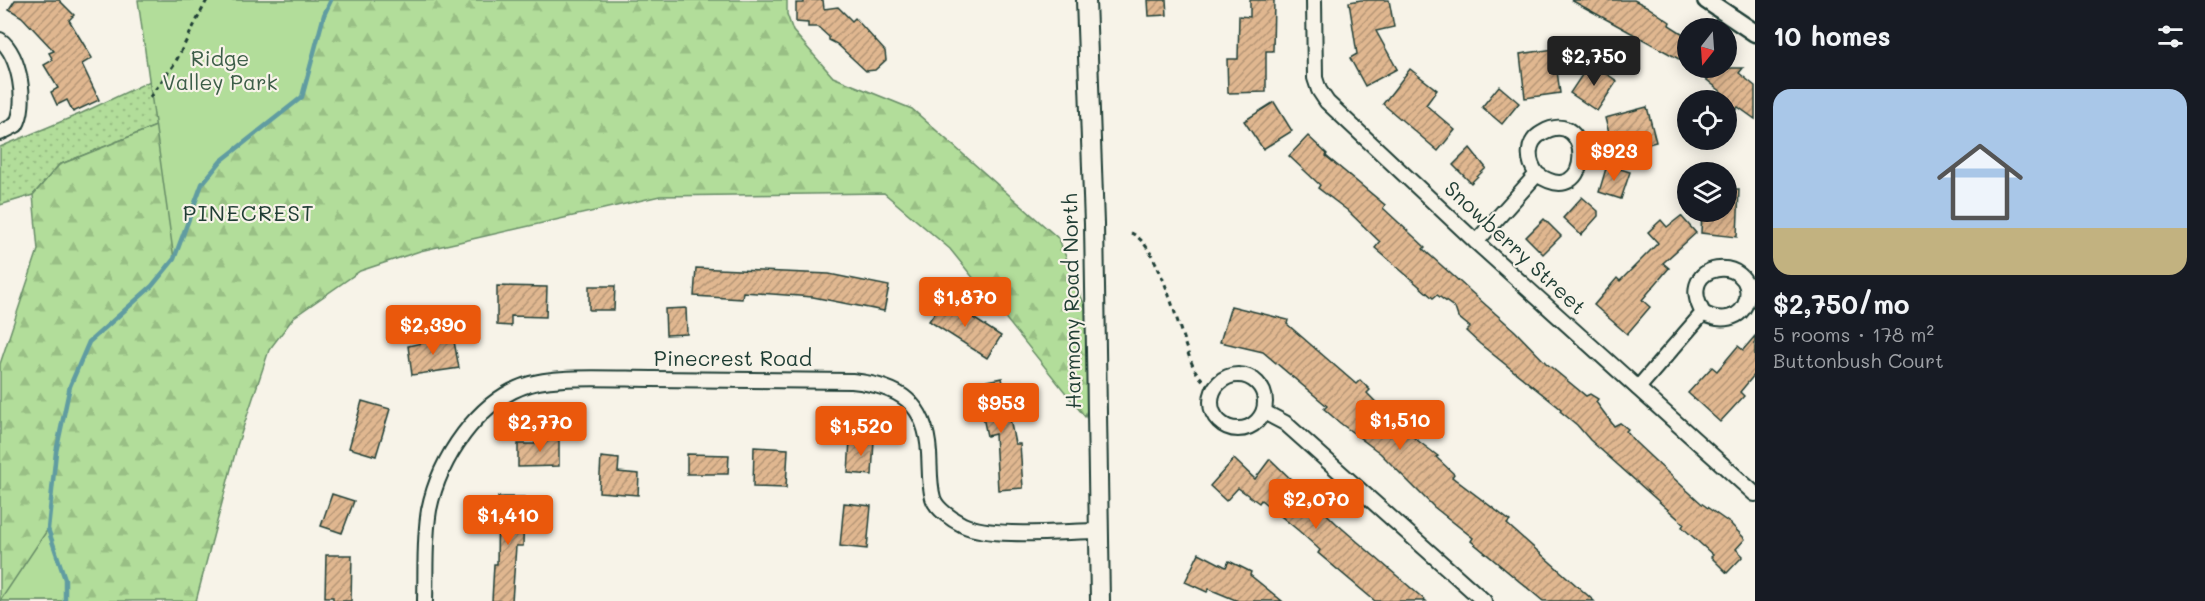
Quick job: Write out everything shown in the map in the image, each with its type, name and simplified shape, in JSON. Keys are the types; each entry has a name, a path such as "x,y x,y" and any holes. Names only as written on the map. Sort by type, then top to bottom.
{"main road":[{"name":"Harmony Road North","path":"1086,0 1100,601"}],"street":[{"name":"Snowberry Street","path":"1314,0 1315,78 1327,102 1476,242 1755,494"},
{"path":"1706,0 1755,33"},
{"path":"0,40 10,49 14,58 23,107 16,125 0,133"},
{"path":"1476,242 1536,174"},
{"path":"1638,388 1702,313"},
{"path":"1245,376 1262,390 1265,397 1264,412 1254,424 1247,428 1225,426 1214,415 1211,399 1214,392 1218,385 1230,377 1245,376"},
{"name":"Pinecrest Road","path":"425,601 429,510 439,479 461,438 480,416 503,396 531,384 586,379 875,383 896,390 912,403 922,420 928,441 933,500 946,514 964,525 987,531 1100,531"},
{"path":"1264,412 1284,423 1484,601"}],"path":[{"path":"150,97 175,63 207,0"},
{"path":"1131,233 1137,235 1146,246 1157,266 1193,366 1214,392"}],"green space":[{"name":"Ridge Valley Park","path":"138,0 331,0 324,15 302,97 221,161 202,184 174,259"},
{"path":"161,0 787,0 787,14 793,31 833,77 912,109 1059,239 1103,353 1085,417 950,249 884,193 660,196 420,251 360,271 294,317 269,350 237,446 196,601 0,601 0,364 38,250 33,195 59,165 156,126"},
{"path":"150,81 156,126 59,165 33,195 0,205 0,147 82,113"},
{"path":"48,529 65,579 65,601 0,601"}],"building":[{"path":"15,0 59,0 74,15 69,20 92,58 82,64 99,100 73,112 67,100 57,105 51,92 58,88 44,65 53,60 49,53 54,51 22,17 9,9"},
{"path":"804,0 823,0 824,9 838,7 852,21 855,18 885,51 886,60 875,70 866,71 837,44 829,40 829,37 818,27 808,27 808,23 796,22 796,3 804,3"},
{"path":"1148,0 1166,0 1167,15 1149,16"},
{"path":"1250,0 1274,0 1273,51 1266,51 1266,92 1228,93 1227,59 1238,59 1239,16 1250,17"},
{"path":"1389,0 1394,27 1376,31 1397,69 1365,86 1350,58 1357,54 1349,2"},
{"path":"1571,0 1634,0 1646,6 1670,22 1669,25 1677,30 1677,58"},
{"path":"1554,49 1560,93 1525,98 1520,54"},
{"path":"1590,63 1617,81 1597,111 1570,93"},
{"path":"1737,68 1743,68 1739,73 1755,86 1755,119 1737,108 1737,90 1719,90 1704,78 1737,78"},
{"path":"1410,69 1437,90 1426,105 1455,130 1438,151 1383,104"},
{"path":"1499,86 1519,103 1502,124 1482,107"},
{"path":"1274,102 1292,131 1263,149 1244,121"},
{"path":"1647,107 1656,142 1614,153 1605,118"},
{"path":"1308,136 1327,154 1326,156 1385,205 1383,208 1425,247 1423,249 1515,331 1546,363 1586,396 1590,394 1598,399 1596,402 1614,426 1620,423 1628,429 1626,431 1635,442 1668,473 1701,503 1731,524 1745,539 1736,549 1743,556 1727,573 1711,557 1713,555 1682,527 1684,524 1590,440 1560,411 1561,409 1466,331 1470,327 1458,317 1455,308 1437,295 1433,298 1375,248 1380,242 1347,210 1318,188 1320,185 1289,156"},
{"path":"1470,148 1486,168 1471,183 1453,165"},
{"path":"1607,165 1630,172 1621,199 1599,192"},
{"path":"1737,189 1739,189 1737,237 1701,233 1702,222 1737,222"},
{"path":"1582,197 1598,211 1598,216 1581,235 1563,218"},
{"path":"1544,219 1561,236 1543,254 1526,237"},
{"path":"1677,219 1677,222 1686,222 1696,233 1663,263 1669,268 1642,300 1650,307 1627,334 1594,305 1617,278 1620,281 1658,243 1648,232 1661,220 1667,227"},
{"path":"696,268 829,274 889,286 884,311 813,297 743,292 742,299 694,296"},
{"path":"497,286 547,287 546,317 511,316 511,326 497,325"},
{"path":"589,286 615,286 614,310 589,310"},
{"path":"944,299 1001,336 987,358 929,321"},
{"path":"1231,306 1288,320 1287,324 1356,384 1360,380 1370,390 1367,393 1400,427 1438,456 1436,457 1454,474 1452,477 1510,521 1507,524 1594,601 1543,601 1471,541 1473,538 1434,507 1380,453 1340,423 1324,409 1327,406 1263,352 1220,342"},
{"path":"686,308 687,334 666,335 665,309"},
{"path":"453,336 459,368 412,375 408,346"},
{"path":"1755,336 1755,374 1740,392 1744,396 1720,422 1688,393 1712,367 1717,371 1738,346 1743,350"},
{"path":"1002,378 1015,444 1020,444 1023,488 998,490 995,434 987,436 976,383"},
{"path":"362,401 390,409 376,456 349,448"},
{"path":"535,438 559,438 559,466 518,467 518,444 535,444"},
{"path":"850,439 874,440 872,475 848,473"},
{"path":"754,447 788,449 786,488 753,487"},
{"path":"687,454 729,455 728,474 687,474"},
{"path":"601,457 619,459 618,472 639,474 638,495 599,492"},
{"path":"1234,459 1255,479 1270,459 1337,524 1426,601 1375,601 1318,553 1320,550 1299,531 1261,500 1259,503 1238,488 1226,501 1210,486"},
{"path":"332,494 354,501 342,533 321,526"},
{"path":"498,497 524,497 523,546 516,546 512,601 492,601 494,564 497,564"},
{"path":"844,503 871,506 867,549 840,546"},
{"path":"1199,553 1226,567 1229,561 1251,572 1250,575 1282,601 1238,601 1209,589 1207,592 1185,582"},
{"path":"326,555 352,555 351,601 333,601 333,597 325,597"}],"waterway":[{"path":"65,601 65,579 48,529 56,452 70,386 89,342 152,286 174,259 202,184 221,161 302,97 324,15 331,0"}],"district":[{"name":"PINECREST","path":"249,213"}]}
